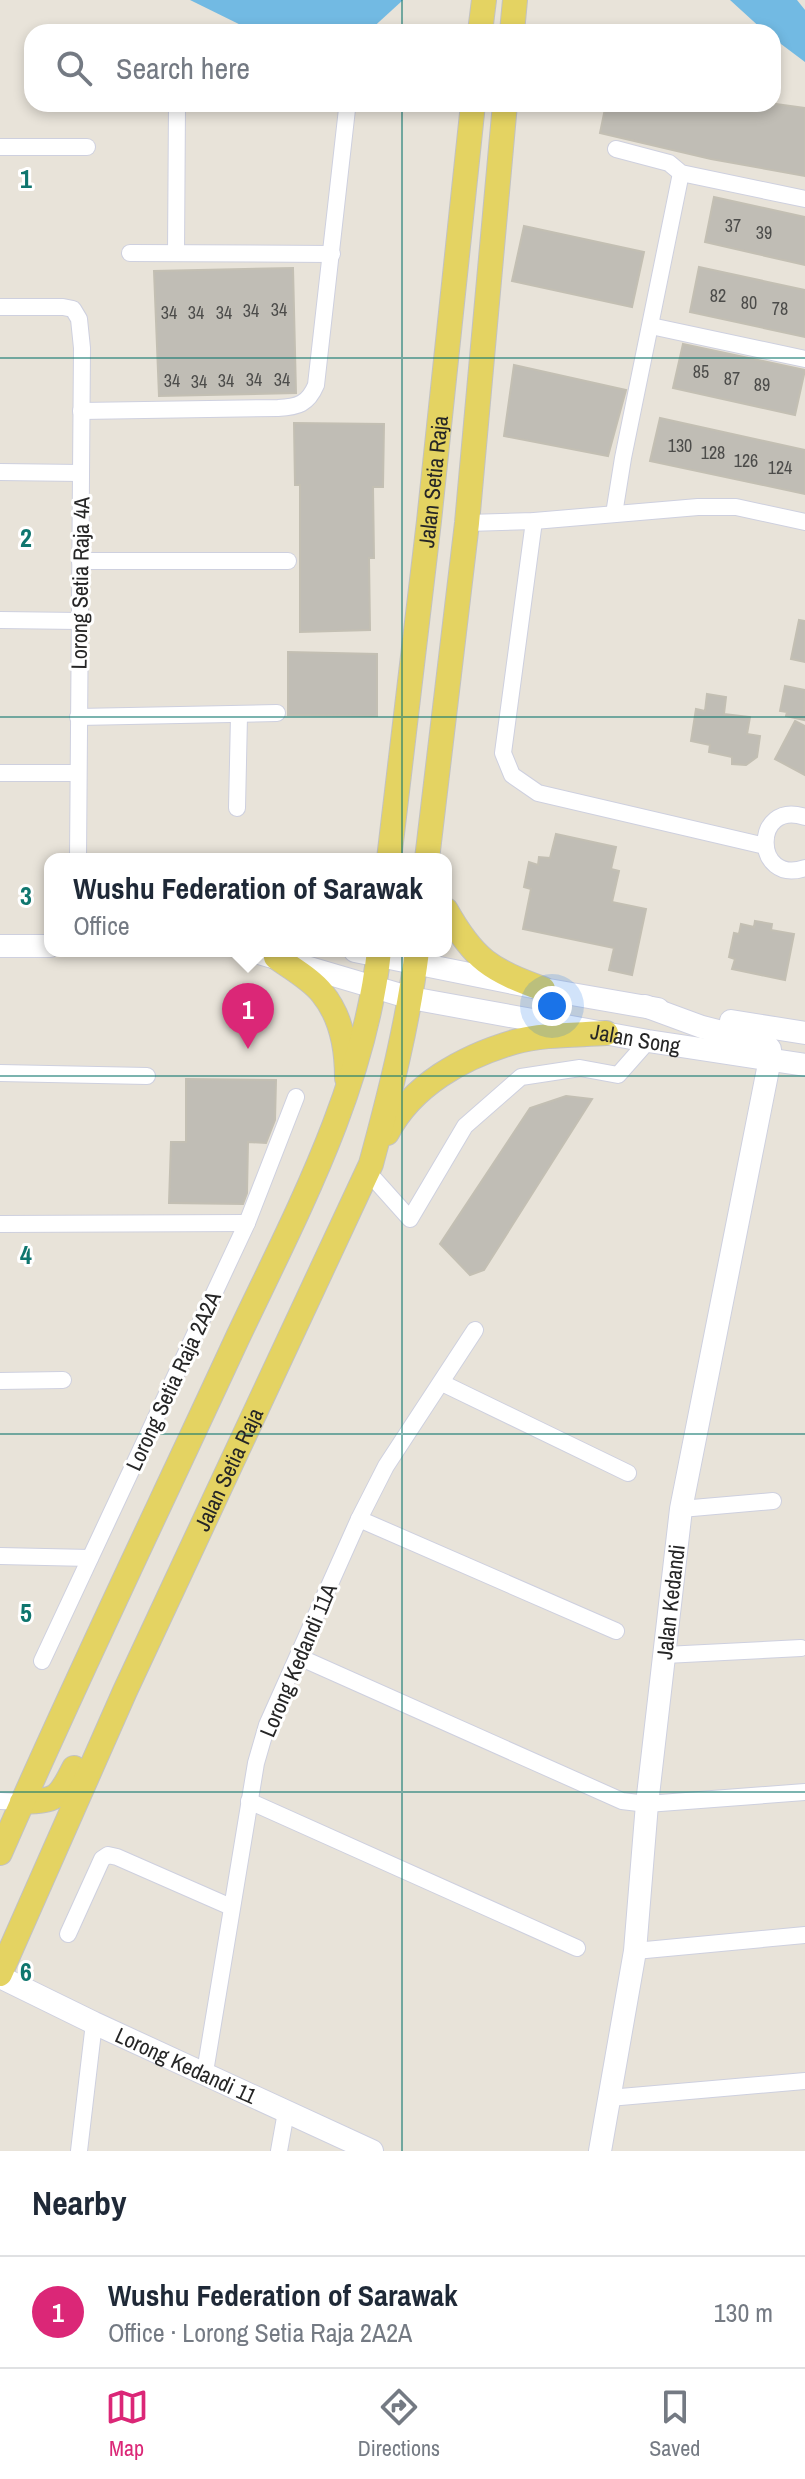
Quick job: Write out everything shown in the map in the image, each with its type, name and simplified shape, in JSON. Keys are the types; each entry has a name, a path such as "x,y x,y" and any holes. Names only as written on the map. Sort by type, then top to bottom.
{"main road":[{"path":"481,24 484,0"},
{"path":"513,24 515,0"},
{"name":"Jalan Setia Raja","path":"390,853 472,112"},
{"name":"Jalan Setia Raja","path":"428,853 467,523 504,112"},
{"path":"377,853 394,812"},
{"path":"432,818 436,853"},
{"path":"452,921 462,939 484,963 506,976 543,989"},
{"path":"276,957 322,993 339,1022 346,1049 345,1100"},
{"path":"0,1853 11,1801 289,1228 345,1100 360,1054 379,957"},
{"name":"Jalan Setia Raja","path":"0,1975 125,1691 370,1168 395,1074 416,957"},
{"path":"370,1168 396,1115 421,1090 454,1065 515,1042 606,1033"},
{"path":"11,1801 50,1801 62,1794 104,1708 125,1691"}],"street":[{"path":"176,253 177,112"},
{"path":"81,411 278,408 304,404 311,397 316,385 347,112"},
{"path":"0,147 87,147"},
{"path":"616,149 669,163 681,173 805,199"},
{"path":"614,514 681,173"},
{"path":"130,253 332,254"},
{"name":"Lorong Setia Raja 4A","path":"0,307 63,307 73,309 79,319 82,348 78,853"},
{"path":"651,326 805,359"},
{"path":"0,472 81,473"},
{"path":"467,523 534,521 698,507 736,507 805,522"},
{"path":"534,521 503,753 512,775 538,793 765,846"},
{"path":"80,561 288,561"},
{"path":"0,620 79,621"},
{"path":"78,717 277,713"},
{"path":"237,808 239,716"},
{"path":"0,773 78,773"},
{"path":"805,817 789,814 780,817 767,830 765,846 767,855 780,868 805,868"},
{"path":"0,946 44,946"},
{"name":"Jalan Song","path":"276,957 411,998 648,1041 805,1065"},
{"name":"Jalan Song","path":"416,957 543,989 805,1033"},
{"path":"645,1006 702,1027 765,1043 770,1049 770,1059"},
{"path":"370,1168 410,1219 465,1126 521,1077 580,1068 618,1075 648,1041"},
{"name":"Jalan Kedandi","path":"600,2151 635,1951 647,1804 681,1509 770,1059"},
{"path":"0,1073 147,1076"},
{"name":"Lorong Setia Raja 2A2A","path":"42,1661 247,1223 296,1097"},
{"path":"0,1224 247,1223"},
{"name":"Lorong Kedandi 11A","path":"205,2072 249,1801 267,1725 359,1519 386,1466 475,1330"},
{"path":"0,1381 63,1380"},
{"path":"442,1383 628,1473"},
{"path":"681,1509 773,1501"},
{"path":"359,1519 616,1631"},
{"path":"0,1556 90,1558"},
{"path":"665,1655 801,1648"},
{"path":"299,1657 622,1801 647,1804 805,1792"},
{"path":"249,1801 577,1948"},
{"path":"68,1934 102,1859 108,1855 231,1907"},
{"path":"635,1951 805,1935"},
{"name":"Lorong Kedandi 11","path":"0,1975 94,2023 372,2151"},
{"path":"79,2151 94,2023"},
{"path":"609,2098 805,2081"},
{"path":"279,2151 286,2112"}],"water":[{"path":"190,0 403,0 377,24 239,24"},
{"path":"730,0 797,0 805,10 805,62 781,44 781,24 756,24"}],"building":[{"path":"781,105 805,108 805,176 711,159 600,133 604,112 781,112"},
{"path":"714,197 805,217 805,265 705,242"},
{"path":"524,226 644,252 632,307 512,281"},
{"path":"699,267 805,290 805,337 690,312"},
{"path":"293,268 296,393 159,396 154,271"},
{"path":"683,344 805,370 795,415 673,388"},
{"path":"514,365 626,390 608,456 504,436"},
{"path":"660,418 805,450 805,494 650,461"},
{"path":"294,423 384,424 383,487 373,487 374,558 369,558 370,630 300,632 300,485 295,485"},
{"path":"799,620 805,621 805,662 791,659"},
{"path":"288,652 377,654 377,716 288,715"},
{"path":"785,686 805,690 804,720 786,716 787,712 780,711"},
{"path":"707,694 726,697 724,714 750,717 747,734 760,736 757,757 746,765 732,764 732,757 709,752 710,745 691,741 696,709 705,711"},
{"path":"795,721 805,726 805,775 775,759"},
{"path":"556,834 616,847 611,869 619,871 612,902 646,909 632,975 609,970 614,948 523,929 531,889 524,887 529,862 538,865 539,857 550,858"},
{"path":"755,921 772,924 771,930 794,934 785,980 732,969 735,959 729,957 734,933 739,934 741,924 754,927"},
{"path":"186,1079 276,1080 275,1120 266,1143 248,1142 247,1193 243,1204 169,1203 171,1142 186,1142"},
{"path":"566,1096 592,1099 484,1270 470,1275 440,1244 530,1108"}],"place":[{"name":"Wushu Federation of Sarawak","path":"248,1049"}]}
